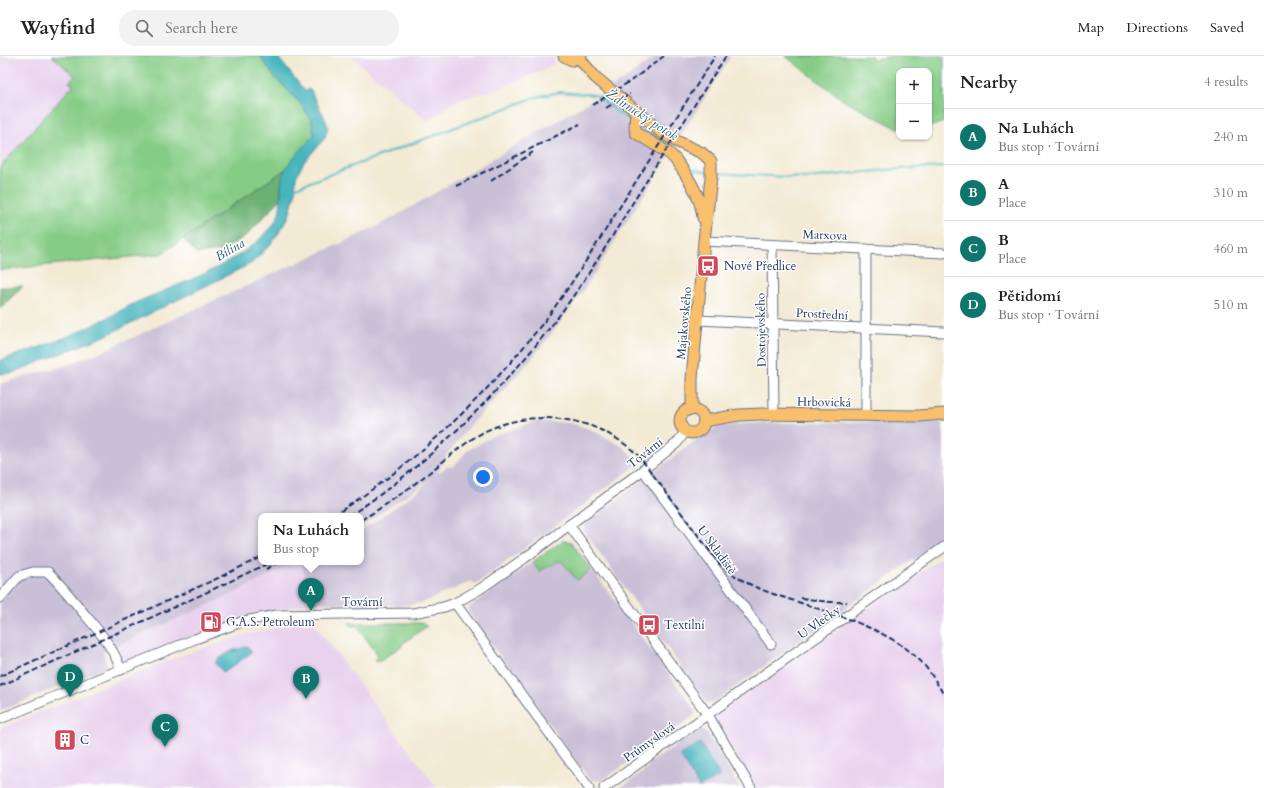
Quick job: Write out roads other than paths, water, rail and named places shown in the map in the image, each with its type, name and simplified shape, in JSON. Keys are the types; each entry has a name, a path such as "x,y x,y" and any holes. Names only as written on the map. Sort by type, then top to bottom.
{"main road":[{"path":"564,56 572,60 580,57 595,77 635,120"},
{"name":"Majakovského","path":"635,120 691,148 711,161 712,172 704,241 692,379 692,409"},
{"name":"Majakovského","path":"635,120 638,135 670,154 681,167 699,198 702,207 704,241"},
{"path":"692,409 700,411 704,420 703,427 700,431 692,434 685,432 680,423 680,418 686,410 692,409"},
{"name":"Hrbovická","path":"704,420 739,415 774,414 919,416 944,414"}],"street":[{"name":"Marxova","path":"704,241 944,253"},
{"name":"Dostojevského","path":"772,245 774,414"},
{"path":"866,249 866,415"},
{"name":"Prostřední","path":"698,320 944,332"},
{"name":"Tovární","path":"0,718 234,624 277,615 413,613 432,610 454,603 480,590 499,577 643,470 677,443 685,432"},
{"name":"U Skladiště","path":"643,470 771,644"},
{"path":"569,525 708,715 751,788"},
{"name":"U Vlečky","path":"708,715 944,547"},
{"path":"0,598 19,576 33,572 48,572 62,586 102,635 118,659 121,670"},
{"path":"454,603 589,788"},
{"name":"Průmyslová","path":"604,788 708,715"}],"water":[{"path":"260,56 277,56 304,90 309,89 313,93 312,94 328,126 325,138 304,162 296,177 295,194 290,213 272,243 252,263 105,336 12,373 0,374 0,360 38,348 75,333 104,320 137,302 210,271 245,251 260,239 273,225 279,212 285,170 314,135 312,121 300,103 273,75"},
{"path":"247,647 251,650 251,653 226,671 223,672 216,664 216,661 231,651"},
{"path":"700,743 720,776 699,787 680,755"}],"waterway":[{"name":"Ždírnický potok","path":"294,188 536,97 560,92 596,95 619,114 632,122"},
{"name":"Ždírnický potok","path":"639,126 678,150 683,155 691,169 707,172"},
{"name":"Ždírnický potok","path":"714,173 806,178 897,169 944,167"}],"railway":[{"path":"593,105 635,78 664,56"},
{"path":"338,513 393,474 448,427 499,375 523,347 546,319 583,265 715,56"},
{"path":"353,513 377,497 432,453 484,404 531,352 563,310 604,250 726,56"},
{"path":"606,108 630,94"},
{"path":"456,186 580,124"},
{"path":"491,181 533,152"},
{"path":"364,518 408,489 471,440 487,430 504,424 540,418 567,420 587,425 615,437 639,456 718,562 727,570 757,588 846,618 874,630 901,645 924,665 944,695"},
{"path":"0,676 216,579 258,558"},
{"path":"0,686 265,565"},
{"path":"266,569 273,565"},
{"path":"801,598 829,602 847,602"}],"place":[{"name":"Nové Předlice","path":"708,266"},
{"name":"Na Luhách","path":"311,611"},
{"name":"G.A.S. Petroleum","path":"211,622"},
{"name":"Textilní","path":"649,625"},
{"name":"Pětidomí","path":"70,697"},
{"name":"A","path":"306,699"},
{"name":"C","path":"65,740"},
{"name":"B","path":"165,747"}],"water label":[{"name":"Bílina","path":"230,250"}]}
